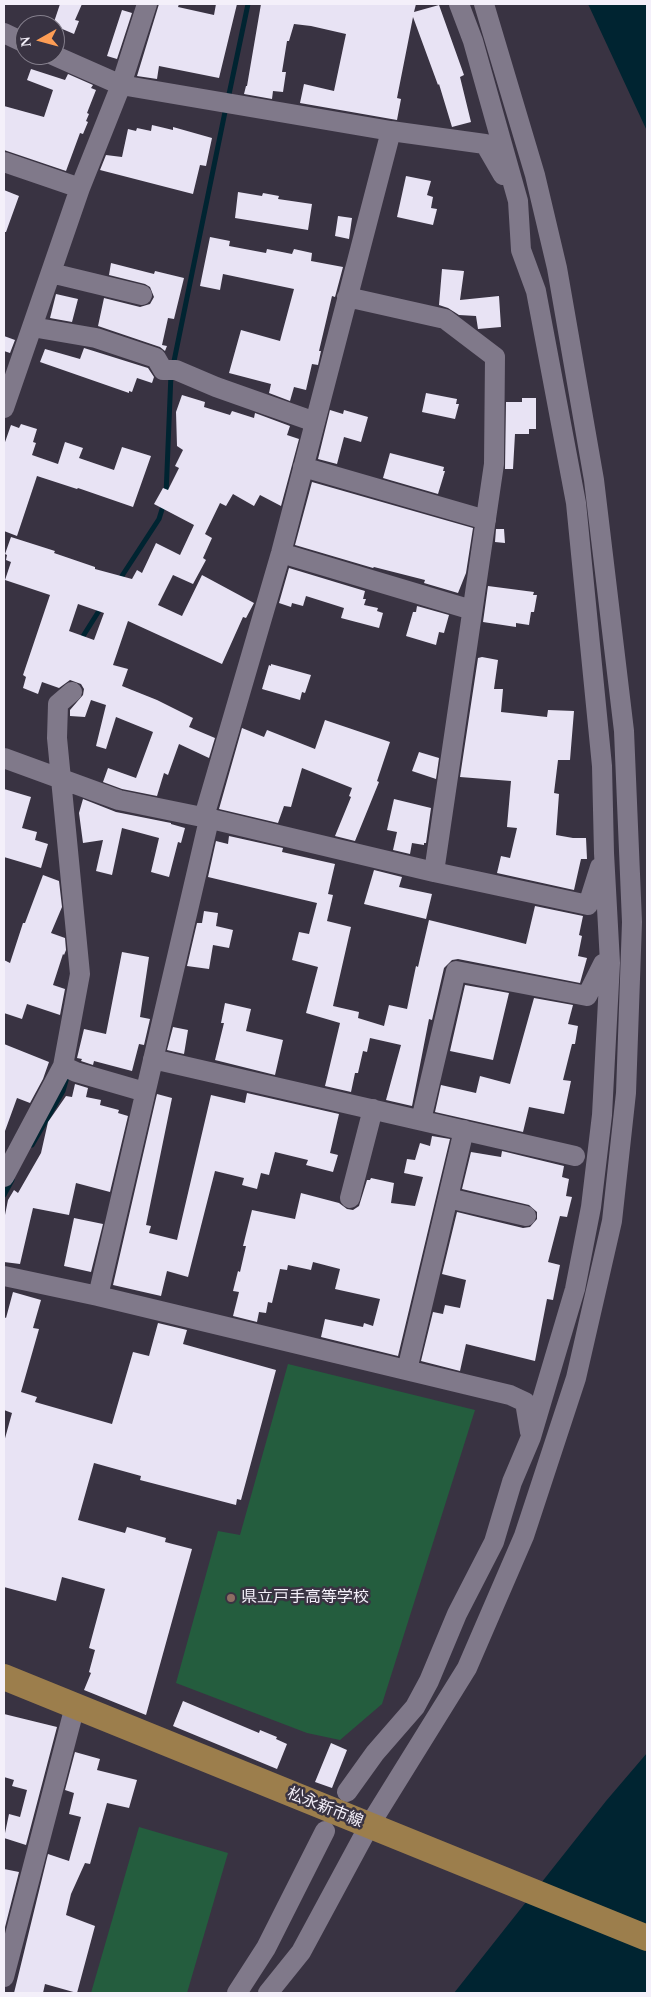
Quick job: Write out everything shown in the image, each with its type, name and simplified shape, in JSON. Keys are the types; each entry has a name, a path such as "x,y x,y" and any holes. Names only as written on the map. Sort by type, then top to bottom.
{"main road":[{"name":"松永新市線","path":"4,1677 647,1938"}],"street":[{"path":"4,408 80,188 121,85 147,4"},
{"path":"347,1792 375,1753 415,1707 429,1681 457,1614 494,1542 512,1482 531,1438 576,1289 591,1207 602,1115 610,963 604,853 602,766 576,503 536,291 521,250 518,201 473,41 459,4"},
{"path":"268,1993 301,1952 378,1829 467,1668 524,1536 576,1378 612,1221 626,1093 632,922 624,731 594,480 556,268 535,175 484,4"},
{"path":"65,60 121,85 391,131 485,144 518,201 548,262 556,268"},
{"path":"98,1296 208,824 206,810 280,553 391,131"},
{"path":"4,162 80,188"},
{"path":"51,273 142,295"},
{"path":"347,297 445,319 496,357 494,464 434,872"},
{"path":"32,327 96,338 156,358 170,370 315,422"},
{"path":"303,467 486,520"},
{"path":"280,553 472,610"},
{"path":"4,1176 70,1069 80,974 69,781 57,738 65,698"},
{"path":"4,758 119,800 207,818 434,872 588,905 604,853"},
{"path":"421,1120 456,971 587,996 603,964 610,963"},
{"path":"153,1059 575,1156"},
{"path":"70,1069 145,1092"},
{"path":"350,1198 373,1109"},
{"path":"407,1370 464,1130"},
{"path":"448,1198 526,1216"},
{"path":"4,1276 98,1296 407,1370 510,1395 525,1402 531,1438 516,1531 524,1536"},
{"path":"4,1977 75,1706"},
{"path":"237,1993 266,1948 325,1831"}],"green space":[{"path":"288,1364 475,1410 382,1704 340,1740 307,1733 176,1683 218,1531 240,1535"},
{"path":"139,1827 228,1853 187,1993 91,1993"}],"water":[{"path":"588,4 647,4 647,131"},
{"path":"647,1753 647,1993 454,1993 606,1801"}],"building":[{"path":"60,4 82,4 75,20 79,21 74,34 65,30 65,15 56,15"},
{"path":"159,4 179,4 178,7 214,15 216,4 237,4 219,78 159,66 157,79 137,76"},
{"path":"261,4 416,4 414,12 439,5 464,75 460,77 471,122 452,127 439,84 413,17 397,98 401,99 397,120 300,103 304,84 334,91 346,34 311,26 294,24 289,41 287,41 282,72 286,72 283,92 273,91 272,99 244,94"},
{"path":"122,10 132,13 117,59 107,56"},
{"path":"31,69 65,80 68,74 93,85 91,88 96,90 87,113 89,114 86,121 88,122 83,134 80,133 66,171 4,150 4,106 44,117 53,90 27,80"},
{"path":"152,125 173,130 173,127 212,138 206,166 200,165 193,194 100,170 106,155 122,157 128,129 136,131 137,128 151,131"},
{"path":"406,176 431,181 427,195 433,197 431,208 437,209 433,225 397,217"},
{"path":"4,190 19,196 6,232 4,232"},
{"path":"238,192 262,196 263,193 279,196 278,199 312,204 308,230 235,218"},
{"path":"338,216 352,218 349,239 335,236"},
{"path":"210,237 230,241 229,246 266,253 267,249 292,254 294,249 312,253 311,261 343,267 335,297 332,296 319,351 321,351 318,365 312,364 306,390 294,387 290,401 269,393 271,384 229,373 241,330 280,341 294,289 223,274 220,290 200,286"},
{"path":"111,263 154,274 155,271 184,278 174,319 168,318 162,345 167,346 165,351 160,347 98,326 104,298 140,307 150,304 154,297 150,287 145,284 109,275"},
{"path":"442,269 464,271 460,300 499,296 501,327 478,329 476,316 459,315 439,305"},
{"path":"56,294 78,299 72,322 50,318"},
{"path":"4,336 15,340 10,353 4,351"},
{"path":"84,348 148,368 154,377 152,383 137,378 132,392 129,391 129,393 40,362 45,349 80,359"},
{"path":"426,393 457,399 456,404 459,404 455,419 422,412"},
{"path":"182,395 205,402 204,407 230,415 232,411 254,418 255,413 290,426 287,435 299,439 281,506 260,495 254,506 233,494 226,506 220,503 205,534 212,538 203,558 206,560 193,584 173,575 158,605 182,616 202,575 254,603 246,618 243,617 222,664 128,621 113,665 128,669 122,686 157,700 193,718 189,727 215,738 209,758 179,744 168,775 164,773 157,796 122,789 103,782 108,768 136,778 153,732 116,717 106,749 96,746 106,705 91,700 85,717 70,716 70,710 83,695 84,689 81,684 70,680 59,688 42,682 38,694 23,688 26,677 23,675 50,595 5,580 11,562 6,560 7,555 5,554 11,537 55,551 54,553 95,567 95,569 132,579 137,570 142,573 156,543 180,555 194,525 154,504 163,488 168,490 179,468 175,466 183,450 177,446 176,412","holes":["78,604 104,613 94,640 69,631"]},
{"path":"522,398 536,398 536,429 529,429 529,434 515,434 513,469 505,469 506,402 522,402"},
{"path":"330,410 343,414 344,410 368,417 361,442 344,437 337,464 318,459"},
{"path":"21,424 37,429 33,442 36,443 32,455 58,464 65,442 83,448 79,458 114,470 122,447 151,456 133,507 37,476 17,536 4,531 4,445 11,425 19,428"},
{"path":"390,453 444,467 443,471 445,471 438,494 383,478"},
{"path":"312,482 473,528 466,573 458,593 424,583 425,580 373,568 295,545"},
{"path":"496,529 504,529 505,543 495,542"},
{"path":"289,568 365,591 363,599 366,599 364,605 378,608 377,611 383,613 379,628 341,618 344,608 306,596 303,606 292,603 291,607 279,603"},
{"path":"488,586 534,592 533,595 537,595 529,625 516,623 516,627 483,622"},
{"path":"417,606 449,615 444,633 439,632 436,645 406,636 413,612 416,612"},
{"path":"478,658 498,660 494,689 503,689 501,712 547,717 548,710 574,711 570,760 558,760 554,793 559,794 556,835 586,838 587,859 581,859 574,890 497,873 501,856 510,858 517,828 507,827 511,781 460,777"},
{"path":"271,664 311,675 305,693 302,692 300,700 262,689 269,665 271,666"},
{"path":"325,720 390,742 377,781 379,782 355,841 335,836 351,797 349,796 352,788 302,768 291,807 284,806 278,823 219,809 242,728 264,737 267,730 315,749"},
{"path":"419,752 439,758 436,779 412,771"},
{"path":"4,789 31,797 22,828 37,832 35,840 48,844 41,868 4,857"},
{"path":"83,799 116,812 171,823 185,828 181,843 178,842 169,877 151,872 159,838 122,828 112,875 96,871 103,840 83,843 79,813"},
{"path":"394,799 431,808 426,843 424,845 412,843 410,854 393,850 397,832 387,830"},
{"path":"229,836 283,848 282,852 335,864 328,894 333,895 327,921 351,927 333,1006 359,1012 358,1018 384,1026 389,1005 407,1009 416,966 418,967 429,920 526,944 535,906 583,916 579,935 582,936 578,956 587,958 580,983 458,959 452,960 444,968 432,1020 429,1019 412,1106 386,1100 401,1045 370,1038 367,1052 363,1051 358,1073 355,1073 351,1092 325,1086 340,1023 306,1013 318,967 292,960 299,932 309,934 317,903 208,877 216,841 228,844"},
{"path":"374,870 402,877 399,887 432,894 426,919 364,904"},
{"path":"43,875 59,881 62,907 51,933 65,938 66,950 53,985 65,989 60,1015 27,1004 22,1019 4,1013 4,960 10,963 23,923 25,923"},
{"path":"204,911 218,913 216,926 233,930 229,948 213,945 209,969 187,966 197,923 202,923"},
{"path":"122,952 149,957 140,1017 150,1019 144,1045 139,1044 132,1071 94,1061 93,1065 77,1058 84,1029 106,1034"},
{"path":"465,985 509,993 493,1060 450,1051"},
{"path":"534,998 573,1005 568,1024 578,1026 575,1044 572,1044 563,1080 571,1081 564,1114 529,1107 523,1132 435,1112 441,1085 476,1093 480,1076 510,1084"},
{"path":"225,1003 251,1009 246,1031 283,1040 275,1075 215,1060 224,1023 221,1023"},
{"path":"173,1027 188,1030 184,1054 167,1050"},
{"path":"4,1044 49,1062 43,1079 30,1103 17,1098 5,1131"},
{"path":"75,1084 88,1088 86,1097 101,1100 100,1105 119,1110 118,1113 128,1116 110,1192 76,1183 69,1215 33,1208 20,1264 4,1262 4,1220 8,1200 14,1190 18,1193 41,1153 48,1122 66,1096 72,1097"},
{"path":"247,1093 339,1114 330,1153 338,1155 333,1172 306,1165 308,1160 275,1152 269,1175 261,1173 257,1189 242,1185 244,1178 215,1171 188,1277 167,1271 161,1296 113,1285 157,1094 172,1098 146,1225 151,1226 149,1233 177,1240 211,1095 245,1103"},
{"path":"432,1136 450,1139 398,1356 321,1337 325,1319 363,1327 364,1323 373,1326 380,1299 335,1289 340,1269 313,1262 311,1270 288,1265 287,1270 280,1269 272,1303 268,1302 266,1313 259,1312 257,1322 233,1316 239,1292 233,1291 238,1271 240,1272 246,1246 243,1246 252,1210 295,1219 301,1193 339,1203 347,1209 353,1210 359,1206 367,1180 371,1178 394,1183 391,1203 415,1206 423,1177 404,1173 407,1159 415,1160 420,1143 430,1146"},
{"path":"502,1151 564,1166 562,1177 569,1179 566,1196 572,1197 567,1217 560,1216 548,1262 560,1265 553,1300 547,1299 535,1361 466,1344 460,1371 421,1361 433,1312 443,1314 445,1305 460,1308 466,1280 442,1274 457,1212 523,1228 530,1227 537,1219 537,1212 529,1205 462,1189 471,1152 501,1157"},
{"path":"74,1218 103,1224 91,1272 64,1266"},
{"path":"13,1292 41,1300 33,1328 39,1329 21,1392 37,1397 35,1402 112,1424 133,1352 149,1356 158,1323 187,1330 183,1344 276,1370 241,1500 237,1499 236,1505 140,1480 141,1476 94,1463 78,1520 125,1533 127,1527 166,1538 165,1542 192,1549 146,1715 84,1690 91,1673 89,1672 95,1650 89,1648 105,1589 62,1577 56,1601 4,1587 4,1442 12,1413 4,1410 4,1317 6,1318"},
{"path":"183,1701 259,1733 260,1730 277,1737 276,1739 287,1744 277,1769 173,1726"},
{"path":"4,1714 57,1727 26,1845 4,1838 9,1814 20,1817 27,1790 12,1786 14,1780 4,1777"},
{"path":"331,1743 347,1750 332,1788 315,1782"},
{"path":"75,1752 100,1759 97,1770 137,1780 129,1808 107,1803 90,1864 85,1863 71,1894 66,1915 95,1926 77,1993 45,1984 43,1993 14,1993 48,1854 69,1861 81,1817 69,1814 74,1793 65,1790"},
{"path":"4,1869 19,1872 4,1931"}],"waterway":[{"path":"228,99 248,4"},
{"path":"173,366 226,107"},
{"path":"166,495 171,374"},
{"path":"118,582 159,519 164,503"},
{"path":"80,641 102,606"},
{"path":"32,1145 63,1091 67,1077"},
{"path":"4,1195 12,1180"}],"place":[{"name":"県立戸手高等学校","path":"231,1598"}]}
